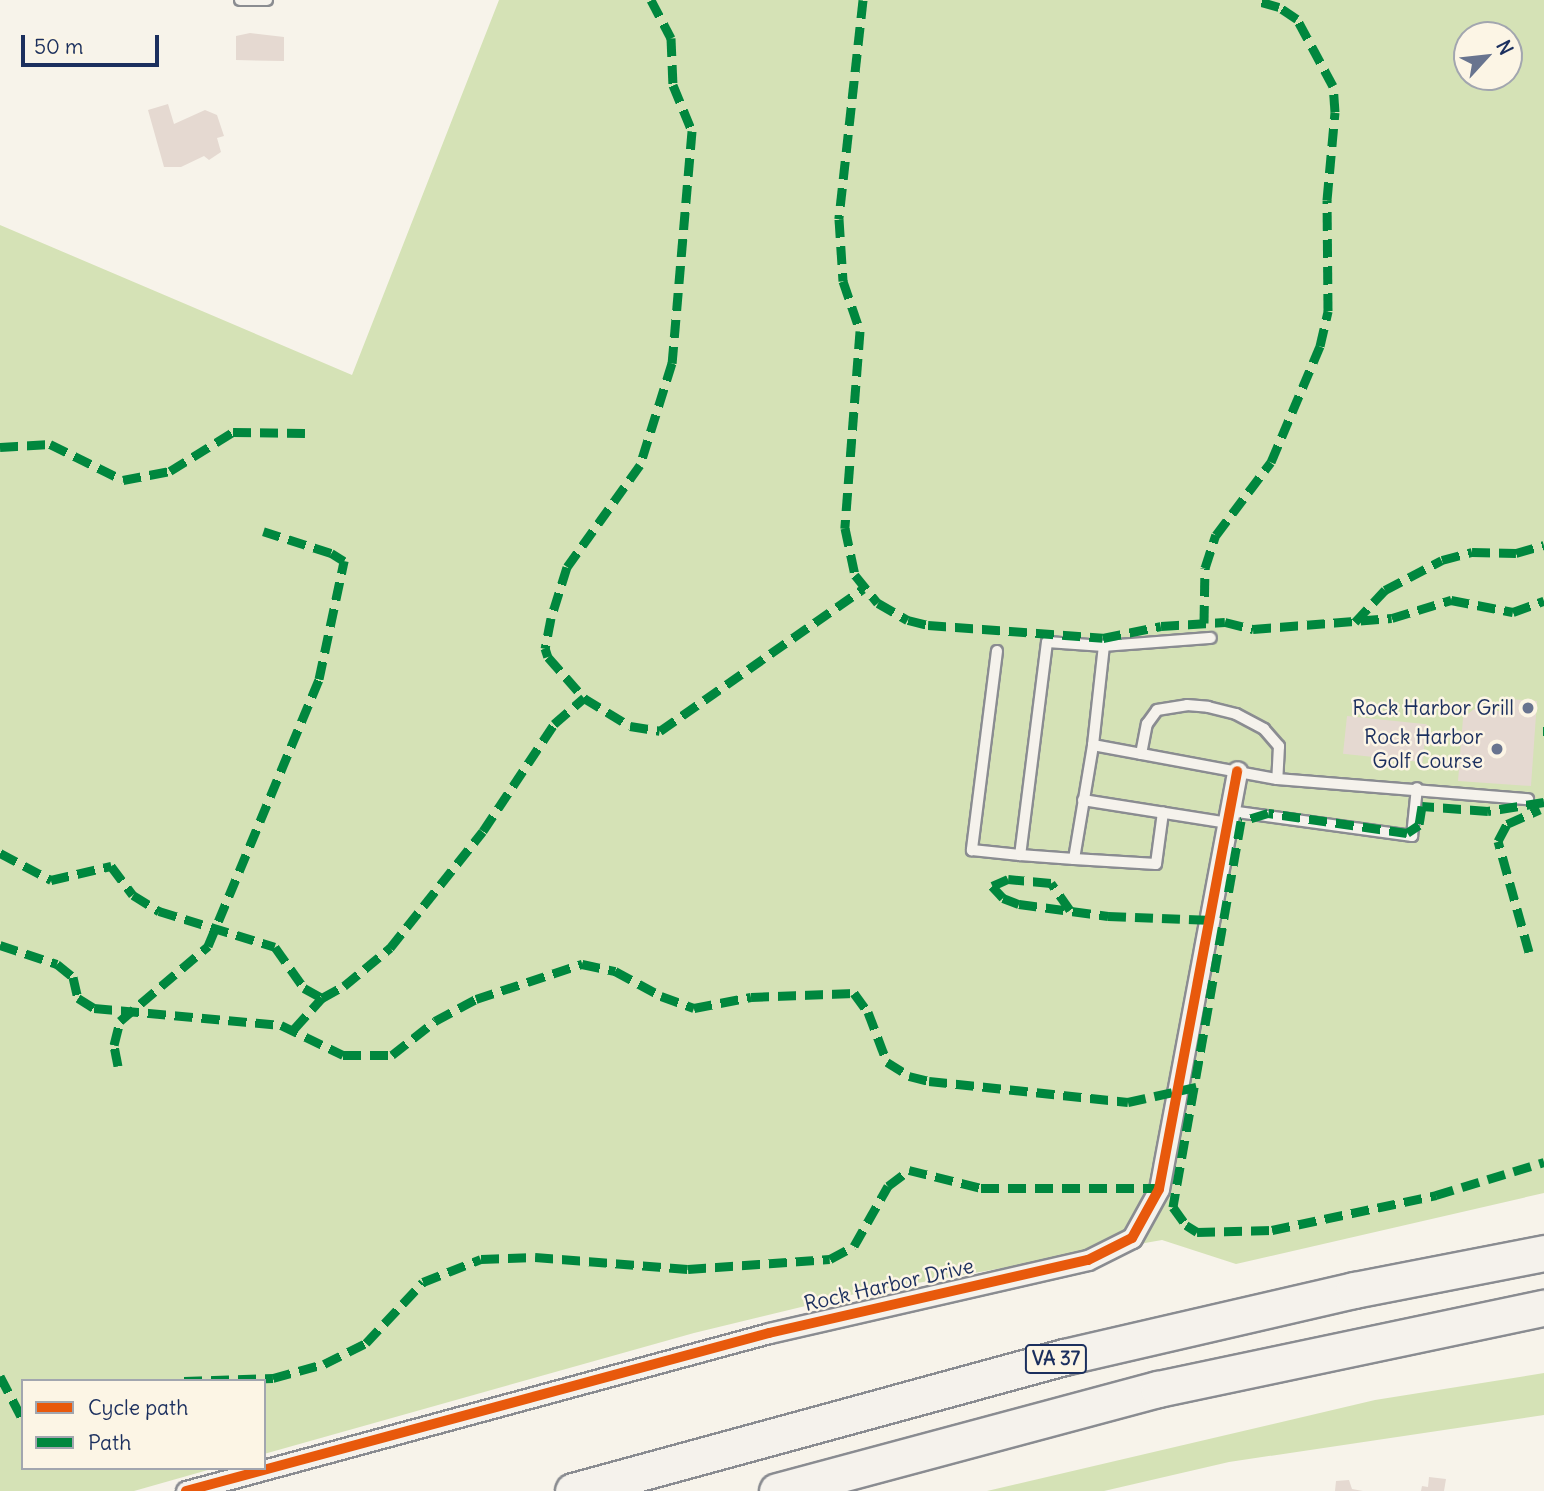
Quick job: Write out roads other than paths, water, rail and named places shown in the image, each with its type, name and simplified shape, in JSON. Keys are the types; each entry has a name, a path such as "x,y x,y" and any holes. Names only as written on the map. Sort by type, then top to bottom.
{"highway":[{"name":"VA 37","path":"573,1491 1064,1357 1328,1296 1544,1253"},
{"path":"777,1491 1158,1389 1544,1308"}],"street":[{"name":"Rock Harbor Drive","path":"266,1469 769,1333 1088,1260 1115,1250 1132,1238 1159,1189 1237,771"},
{"name":"Rock Harbor Drive","path":"186,1491 263,1470"}],"lane":[{"path":"240,0 267,0"},
{"path":"1020,855 1047,642 1104,646 1211,638"},
{"path":"1074,859 1093,745 1104,646"},
{"path":"997,651 972,850 1156,864 1163,812"},
{"path":"1141,754 1147,724 1157,710 1186,705 1236,713 1264,729 1279,746 1277,779"},
{"path":"1093,745 1277,779 1417,788 1528,799"},
{"path":"1083,800 1163,812 1409,836 1414,830 1417,788"}],"place":[{"name":"Rock Harbor Grill","path":"1528,708"},
{"name":"Rock Harbor Golf Course","path":"1497,749"}]}
